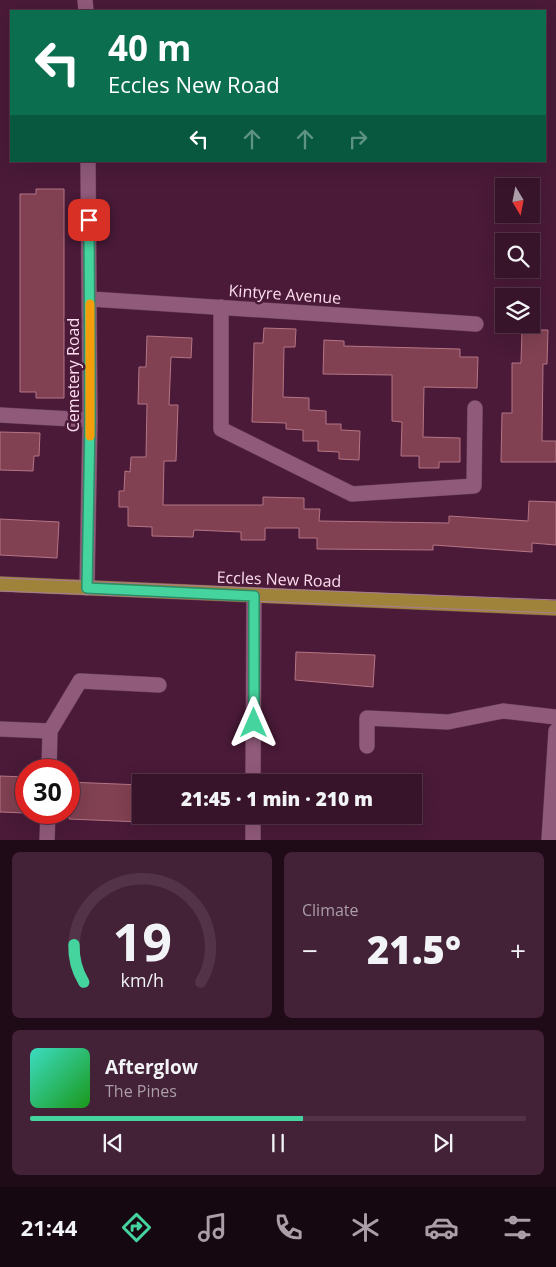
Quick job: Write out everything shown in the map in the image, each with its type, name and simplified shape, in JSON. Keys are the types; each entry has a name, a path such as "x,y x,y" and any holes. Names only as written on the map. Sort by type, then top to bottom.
{"main road":[{"name":"Eccles New Road","path":"0,584 556,608"}],"street":[{"name":"Cemetery Road","path":"87,588 90,420 88,162"},
{"name":"Kintyre Avenue","path":"90,299 476,324"},
{"path":"221,307 221,429 352,494 474,486 475,408"},
{"path":"0,415 90,420"},
{"path":"253,774 254,596"},
{"path":"49,759 50,731 80,681 159,685"},
{"path":"367,746 367,718 448,722 503,711 556,717"},
{"path":"0,729 50,731"},
{"path":"549,840 556,731"},
{"path":"47,840 48,824"},
{"path":"253,824 253,840"}],"building":[{"path":"36,189 64,189 64,398 36,398 36,392 20,392 20,194 36,194"},
{"path":"264,328 296,329 295,347 284,347 283,397 309,398 309,410 326,411 326,424 341,424 341,430 360,431 359,460 339,459 339,452 318,451 318,441 303,441 303,430 286,429 286,423 252,422 254,343 263,343"},
{"path":"540,330 548,330 547,364 543,364 542,441 556,441 556,462 501,462 502,413 512,413 512,363 521,363 522,333 540,333"},
{"path":"147,336 192,338 191,358 171,357 169,405 178,405 176,461 164,461 163,505 263,505 263,497 304,498 304,509 320,509 319,521 449,523 449,516 528,521 529,501 556,502 556,545 532,543 532,552 433,545 433,550 317,549 317,538 299,538 299,528 265,528 265,540 241,540 241,532 194,530 193,537 152,536 152,527 128,526 128,507 119,507 119,491 124,491 125,471 130,472 131,457 146,457 147,404 138,404 139,367 146,367"},
{"path":"324,340 344,341 344,346 460,349 460,357 478,357 477,388 424,387 423,437 460,438 460,462 439,462 439,468 419,468 419,456 401,456 402,422 392,421 392,375 323,374"},
{"path":"0,432 40,433 39,456 34,456 33,471 0,470"},
{"path":"0,519 59,522 57,558 0,555"},
{"path":"296,652 375,655 373,687 295,680"},
{"path":"0,776 15,777 15,813 0,812"},
{"path":"80,782 132,785 132,822 80,819"}],"tram line":[{"path":"0,578 556,600"},
{"path":"0,591 556,613"}],"slow traffic":[{"path":"90,304 90,436"}],"route":[{"path":"89,220 90,420 87,588 254,596 254,723"}]}
